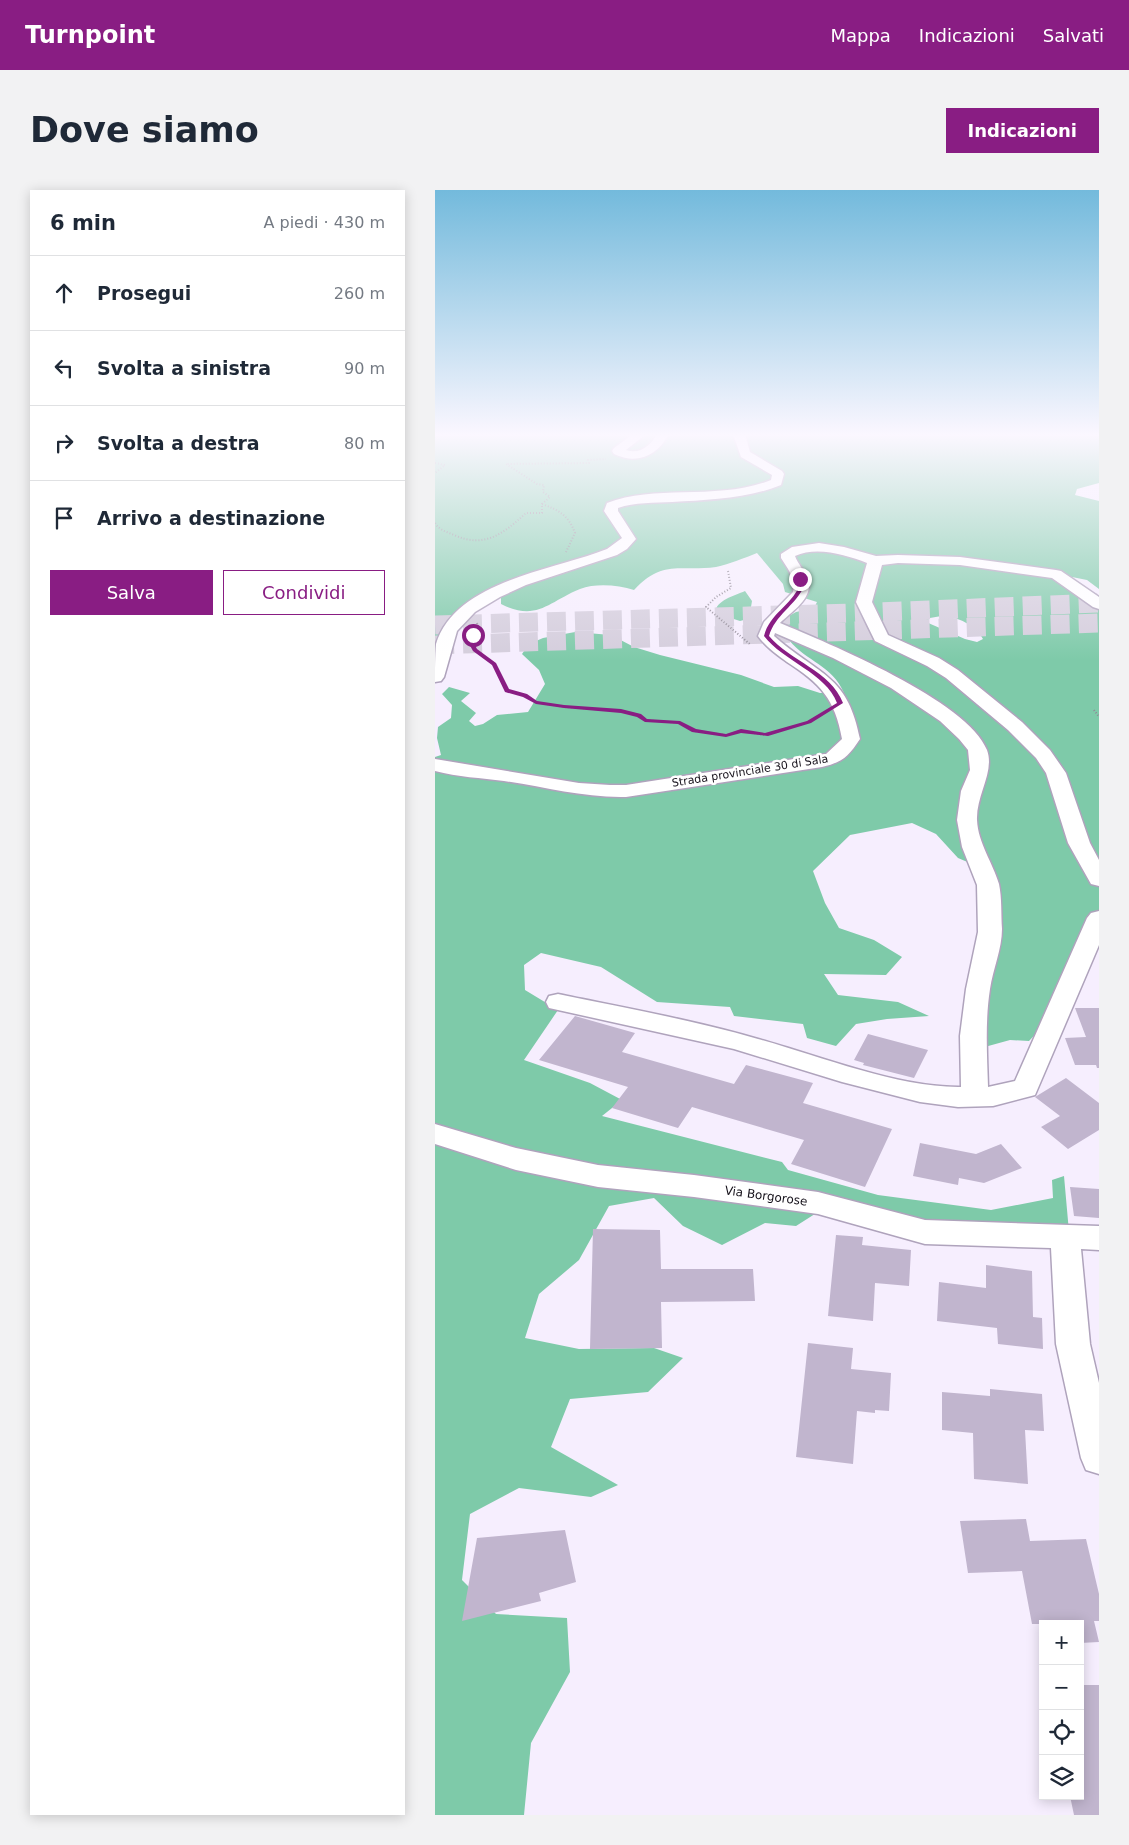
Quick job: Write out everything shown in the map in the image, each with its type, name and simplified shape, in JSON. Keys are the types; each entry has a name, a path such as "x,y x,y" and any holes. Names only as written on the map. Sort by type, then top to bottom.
{"street":[{"path":"435,677 450,628 467,611 509,587 542,573 583,562 612,552 624,545 629,539 611,510"},
{"path":"975,1096 973,1036 978,989 990,932 988,885 973,846 967,820 971,792 980,770 977,750 966,735 946,717 897,684 839,654 770,624 797,597 801,590 800,579 788,558 788,554 792,551 815,549 857,554 875,561 898,559 960,561 1056,574 1099,604"},
{"path":"875,561 864,602 881,638 933,662 952,674 1015,726 1043,754 1056,773 1079,843 1099,879"},
{"name":"Strada provinciale 30 di Sala","path":"435,765 506,775 570,789 603,792 779,769 822,762 833,758 841,752 851,739 837,695 824,680 769,641 766,636 770,624"},
{"path":"558,1002 737,1042 926,1095 1008,1095 1025,1088 1099,918"},
{"name":"Via Borgorose","path":"435,1134 517,1159 598,1176 694,1186 817,1203 925,1232 1099,1238"},
{"path":"1065,1236 1073,1344 1099,1458"}],"path":[{"path":"435,523 438,528 462,538 490,540 508,529 526,513 543,513 543,510"},
{"path":"559,510 572,521 575,533 570,546 563,556 583,562"},
{"path":"467,611 470,619 476,622 479,628 469,640 475,650 494,664 507,691 525,695 536,702 564,707 621,711 639,715 645,720 680,723 694,731 726,736 741,731 765,735 785,730 809,722 840,703"},
{"path":"1094,710 1099,717"}],"green space":[{"path":"435,510 1099,510 1099,589 1087,580 1067,576 1058,582 1069,591 1099,608 1099,945 1055,989 1044,1025 1029,1041 1010,1040 981,1048 991,872 958,858 936,834 912,823 850,835 813,871 825,903 839,928 874,940 902,957 886,975 824,974 838,995 898,1002 929,1016 887,1019 856,1024 836,1046 807,1038 803,1024 734,1016 730,1007 657,1002 601,967 541,953 524,965 525,990 558,1010 524,1060 590,1083 622,1100 602,1116 782,1162 788,1170 878,1195 991,1210 1053,1198 1052,1180 1064,1176 1069,1232 818,1212 796,1226 765,1223 722,1245 683,1226 654,1198 609,1206 579,1260 539,1294 525,1338 579,1349 654,1348 683,1358 648,1392 570,1399 551,1447 618,1485 591,1497 519,1488 470,1514 462,1580 496,1614 567,1618 570,1672 531,1743 524,1815 435,1815 435,757 441,755 437,738 438,727 451,718 452,705 442,694 449,687 470,693 461,701 476,713 469,721 475,726 483,724 497,715 528,712 545,684 539,670 522,654 529,644 543,638 575,632 611,635 634,647 741,675 774,687 798,686 820,693 844,693 833,676 803,654 789,640 804,637 786,627 787,617 796,612 814,608 817,602 785,592 783,584 757,553 716,567 663,570 644,580 634,590 607,585 586,587 533,611 513,609 501,604 501,598 489,596 450,621 442,631 435,653","holes":["947,615 963,621 976,630 983,639 977,642 965,639 926,622 930,618"]},
{"path":"745,591 752,601 751,607 747,610 755,617 740,621 715,613 722,602"}],"building":[{"path":"1075,1008 1099,1008 1099,1068 1096,1065 1075,1065 1065,1038 1086,1037"},
{"path":"575,1016 635,1033 622,1052 734,1084 746,1065 813,1083 803,1103 892,1129 865,1187 791,1164 804,1140 692,1107 678,1128 612,1108 628,1087 539,1060"},
{"path":"868,1034 928,1050 914,1078 863,1065 864,1063 854,1060"},
{"path":"1066,1078 1099,1103 1099,1130 1068,1149 1041,1127 1060,1116 1035,1097"},
{"path":"920,1143 976,1154 1001,1144 1022,1168 984,1183 959,1178 958,1185 913,1176"},
{"path":"1070,1187 1099,1189 1099,1218 1074,1216"},
{"path":"593,1229 660,1230 661,1269 753,1269 755,1301 661,1302 662,1348 590,1349"},
{"path":"836,1235 863,1237 862,1245 911,1250 909,1286 875,1283 873,1321 828,1316"},
{"path":"986,1265 1032,1271 1033,1317 1042,1318 1043,1349 998,1344 997,1328 937,1321 939,1282 986,1288"},
{"path":"808,1343 853,1348 851,1369 891,1373 889,1411 875,1410 875,1413 857,1411 853,1464 796,1457"},
{"path":"990,1389 1042,1394 1044,1431 1025,1430 1028,1484 974,1479 973,1433 942,1430 942,1392 990,1396"},
{"path":"1026,1519 1030,1541 1086,1539 1099,1594 1099,1621 1094,1621 1099,1642 1084,1643 1084,1620 1039,1620 1039,1624 1032,1624 1022,1571 968,1573 960,1521"},
{"path":"565,1530 576,1582 539,1593 541,1601 462,1621 477,1538"},
{"path":"1084,1685 1099,1685 1099,1815 1074,1815 1071,1800 1084,1800"}],"tunnel":[{"path":"435,625 853,613 1099,603"},
{"path":"435,645 1099,623"}],"route":[{"path":"473,635 469,640 475,650 494,664 507,691 525,695 536,702 564,707 621,711 639,715 645,720 680,723 694,731 726,736 741,731 765,735 809,722 840,703 837,695 824,680 776,647 766,636 770,624 797,597 802,585 800,579"}]}
